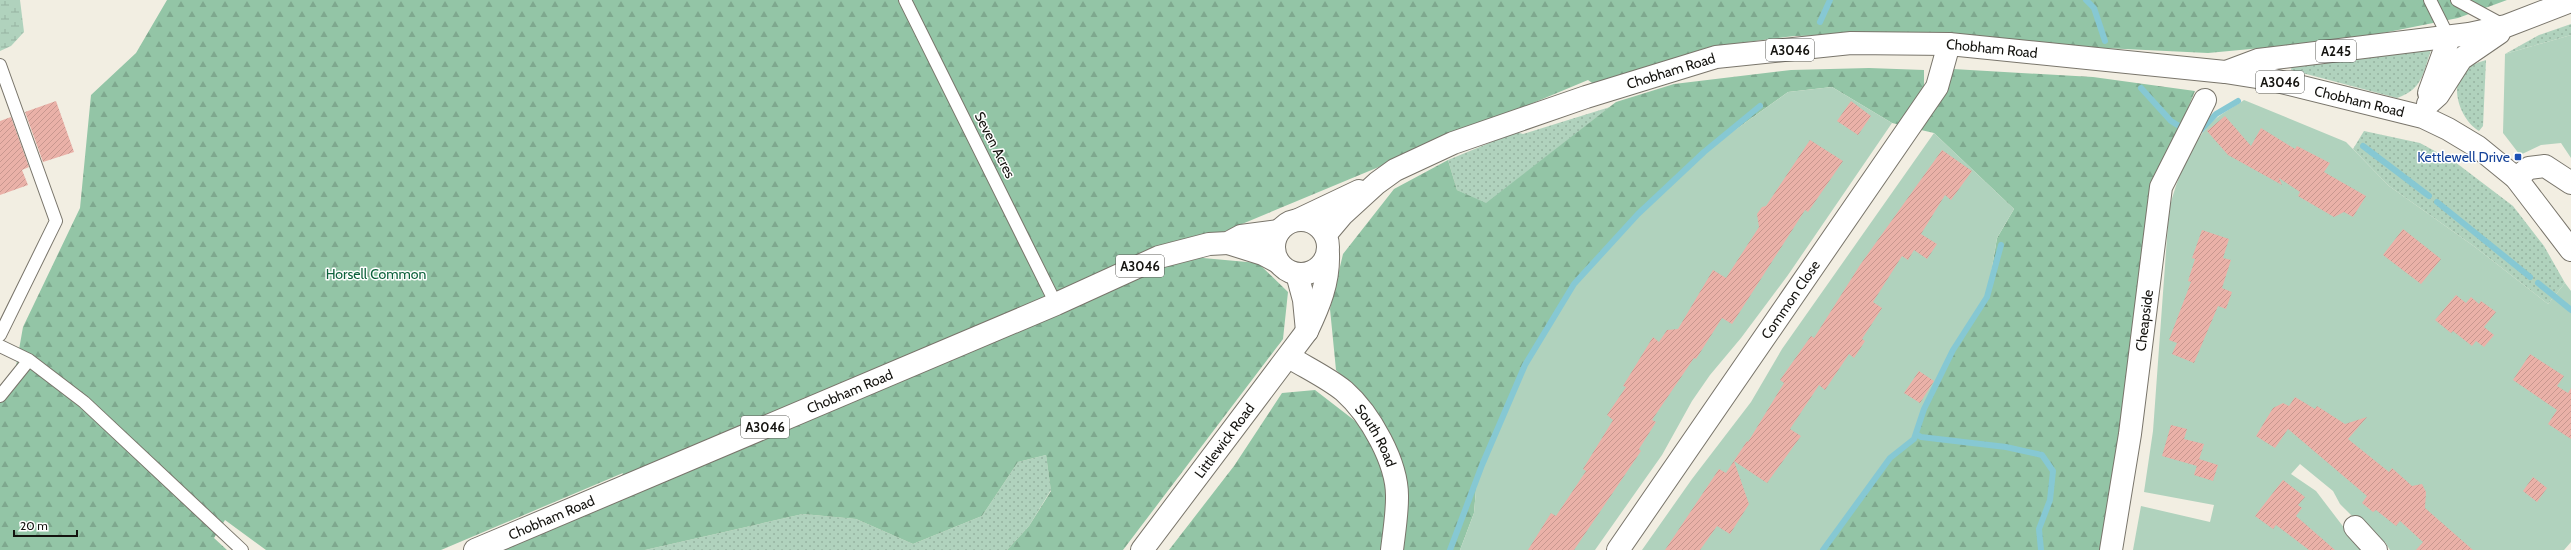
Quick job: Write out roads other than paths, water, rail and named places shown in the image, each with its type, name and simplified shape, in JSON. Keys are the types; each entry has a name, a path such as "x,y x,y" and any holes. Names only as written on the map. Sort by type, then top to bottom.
{"main road":[{"name":"A245","path":"2225,72 2258,60 2449,38 2506,26 2571,2"},
{"name":"A245","path":"2426,111 2461,59 2501,32 2506,26"},
{"path":"2426,111 2429,87 2449,38"},
{"name":"Chobham Road","path":"1300,219 1377,183 1395,170 1453,143 1586,97 1716,57 1850,43 1949,44 2225,72 2269,79 2426,111 2470,141 2516,178 2571,250"},
{"name":"Common Close","path":"1618,550 1937,87 1949,44"},
{"name":"Cheapside","path":"2112,550 2129,439 2161,187 2205,100"},
{"path":"2516,178 2529,168 2545,166 2571,183"},
{"name":"Chobham Road","path":"1327,244 1377,183"},
{"path":"1300,219 1310,221 1320,226 1327,244 1318,269 1306,274 1297,274 1289,272 1278,262 1274,245 1279,231 1286,224 1300,219"},
{"name":"Chobham Road","path":"1228,243 1241,236 1279,231"},
{"name":"Chobham Road","path":"475,550 1056,304 1159,257 1209,244 1228,243 1264,254 1278,262"},
{"name":"Littlewick Road","path":"1142,550 1290,357 1308,331 1321,303 1329,268 1327,244"},
{"path":"1297,274 1304,300 1308,331"},
{"name":"South Road","path":"1290,357 1344,391 1359,408 1379,436 1391,462 1397,497 1392,550"},
{"path":"2355,527 2376,550"}],"lane":[{"name":"Seven Acres","path":"905,0 1056,304"},
{"path":"2430,0 2449,38"},
{"path":"2457,0 2506,26"},
{"path":"0,65 5,96 56,221 0,335"},
{"path":"0,346 29,360 84,402 242,550"},
{"path":"0,396 29,360"}],"waterway":[{"path":"1820,22 1830,0"},
{"path":"2086,0 2094,8 2105,41"},
{"path":"2141,88 2171,121 2184,129"},
{"path":"2201,130 2216,114 2238,101"},
{"path":"1450,550 1482,465 1525,365 1574,284 1638,214 1704,152 1760,106"},
{"path":"2363,146 2429,196"},
{"path":"2437,202 2530,277"},
{"path":"1823,550 1890,458 1914,439 1924,409 1953,350 1987,297 2001,245"},
{"path":"2538,283 2571,310"},
{"path":"1916,434 1921,437 2006,447 2042,455 2053,471 2050,500 2039,529 2041,550"}],"place":[{"name":"Kettlewell Drive","path":"2518,157"}],"park label":[{"name":"Horsell Common","path":"376,274"}]}
